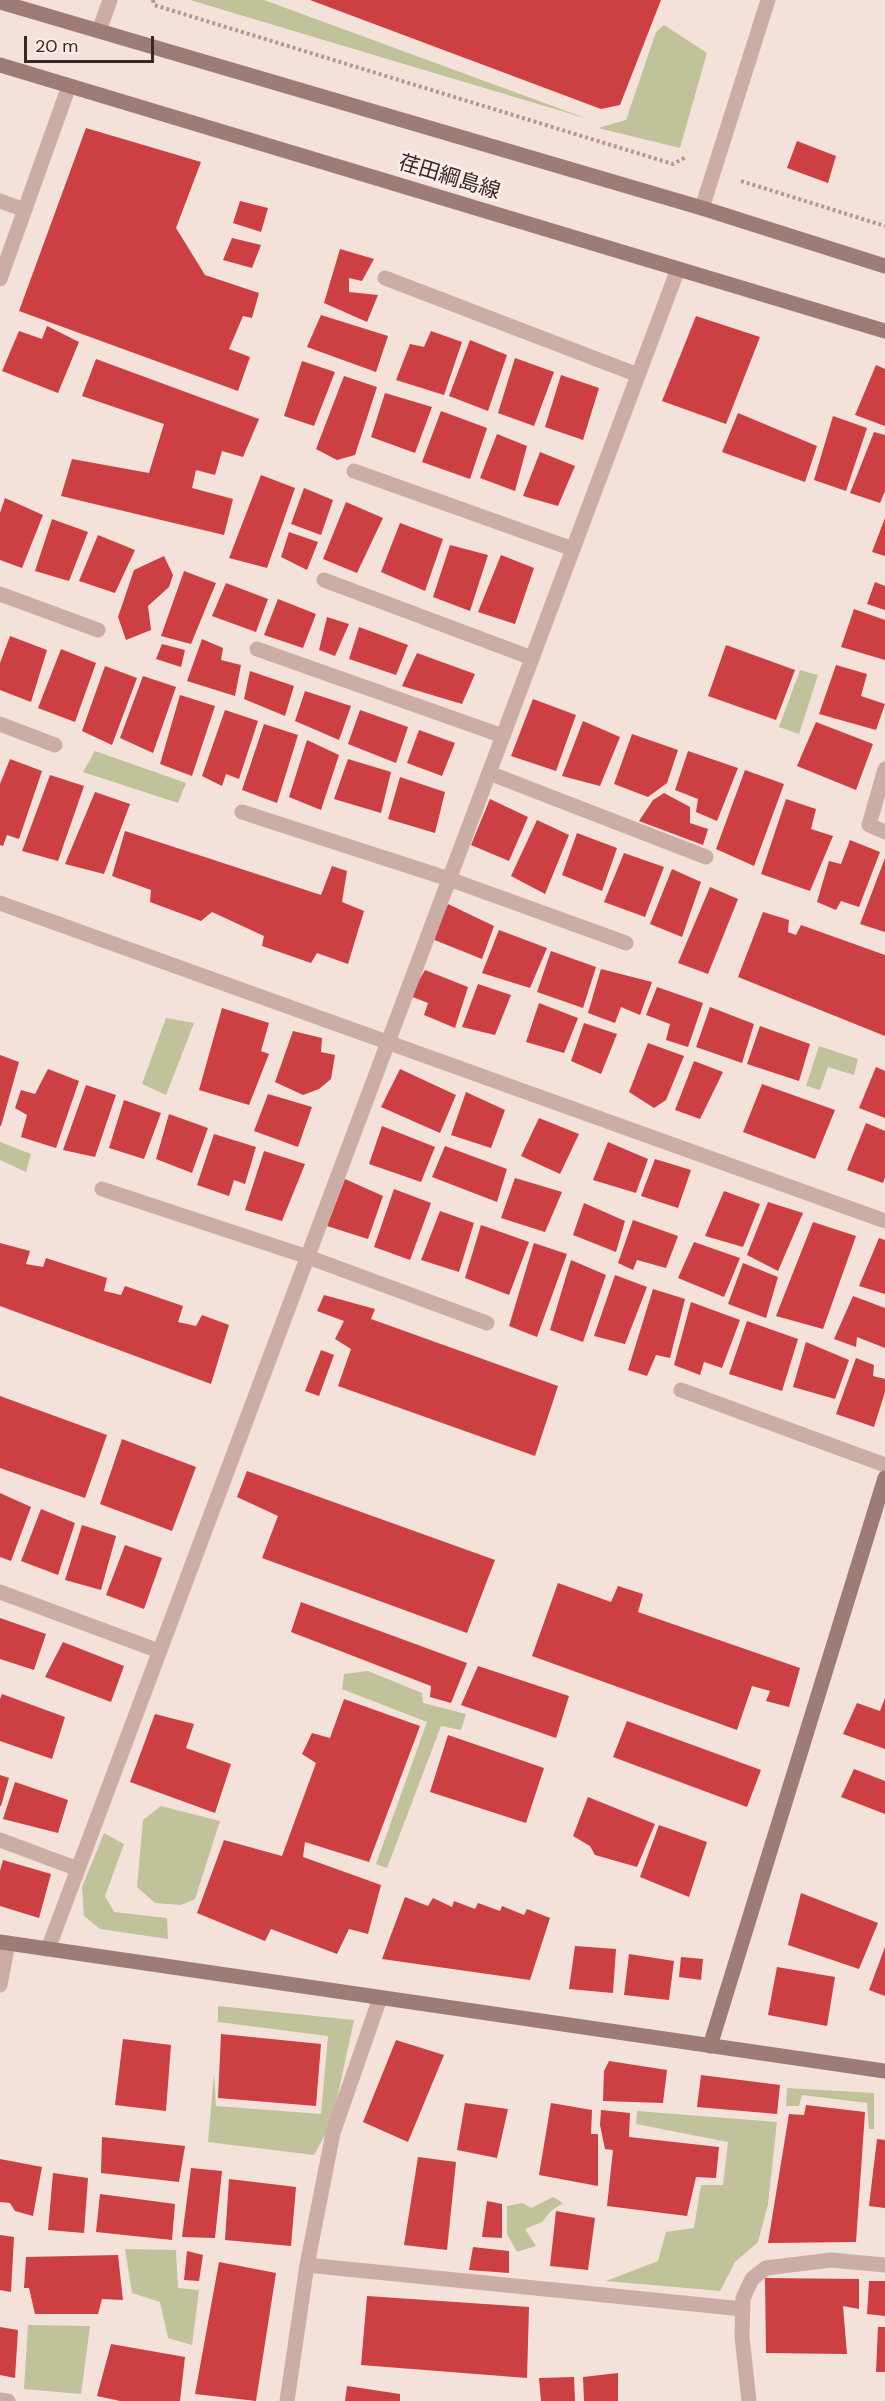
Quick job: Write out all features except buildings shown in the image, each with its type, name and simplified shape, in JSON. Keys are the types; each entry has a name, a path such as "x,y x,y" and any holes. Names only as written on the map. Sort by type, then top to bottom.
{"main road":[{"name":"荏田綱島線","path":"0,2 702,208 885,266"},
{"name":"荏田綱島線","path":"0,65 885,331"},
{"path":"710,2046 885,1479"},
{"path":"4,1942 885,2071"}],"street":[{"path":"99,31 110,0"},
{"path":"702,208 768,0"},
{"path":"0,279 69,86"},
{"path":"0,201 25,210"},
{"path":"48,1949 678,269"},
{"path":"385,278 638,375"},
{"path":"354,471 573,549"},
{"path":"324,580 532,658"},
{"path":"0,594 98,630"},
{"path":"257,649 503,736"},
{"path":"0,724 55,745"},
{"path":"885,769 868,825 885,832"},
{"path":"489,773 706,857"},
{"path":"242,812 449,879 626,944"},
{"path":"0,903 885,1221"},
{"path":"102,1189 308,1257 487,1323"},
{"path":"681,1390 885,1465"},
{"path":"0,1592 159,1651"},
{"path":"0,1840 78,1869"},
{"path":"0,1985 4,1942"},
{"path":"287,2401 307,2265 333,2133 380,1998"},
{"path":"749,2401 742,2337 743,2298 752,2279 766,2268 831,2260 885,2265"},
{"path":"307,2265 743,2309"},
{"path":"0,2400 8,2401"}],"path":[{"path":"153,0 154,4 673,164 691,154"},
{"path":"739,175 742,182 885,226"}],"green space":[{"path":"190,0 264,0 588,119"},
{"path":"664,25 707,53 680,148 598,128 626,120 656,32"},
{"path":"800,670 818,675 799,734 779,727"},
{"path":"95,751 186,783 178,803 83,772"},
{"path":"166,1018 194,1023 166,1095 142,1084"},
{"path":"819,1046 858,1059 854,1075 828,1067 820,1090 806,1086"},
{"path":"0,1142 31,1154 26,1172 0,1160"},
{"path":"368,1671 422,1693 423,1703 466,1714 461,1730 441,1726 387,1868 376,1864 427,1722 342,1689 344,1674"},
{"path":"161,1806 220,1821 195,1899 181,1905 155,1903 137,1887 143,1820"},
{"path":"104,1833 124,1844 105,1896 114,1912 167,1918 168,1939 100,1929 84,1916 82,1887"},
{"path":"218,2006 354,2020 332,2122 314,2155 208,2142 214,2074 216,2106 321,2114 328,2036 218,2022"},
{"path":"787,2088 874,2093 874,2129 869,2129 867,2103 802,2095 799,2106 786,2106"},
{"path":"637,2111 777,2122 768,2204 758,2242 735,2262 720,2291 606,2281 658,2261 666,2232 694,2228 701,2185 723,2185 728,2142 636,2124"},
{"path":"553,2197 563,2203 551,2211 542,2222 525,2229 536,2246 517,2252 507,2234 507,2206 523,2203 531,2208"},
{"path":"125,2249 176,2250 178,2288 199,2290 192,2345 168,2338 160,2302 132,2293"},
{"path":"28,2325 90,2326 81,2394 24,2389"}]}
